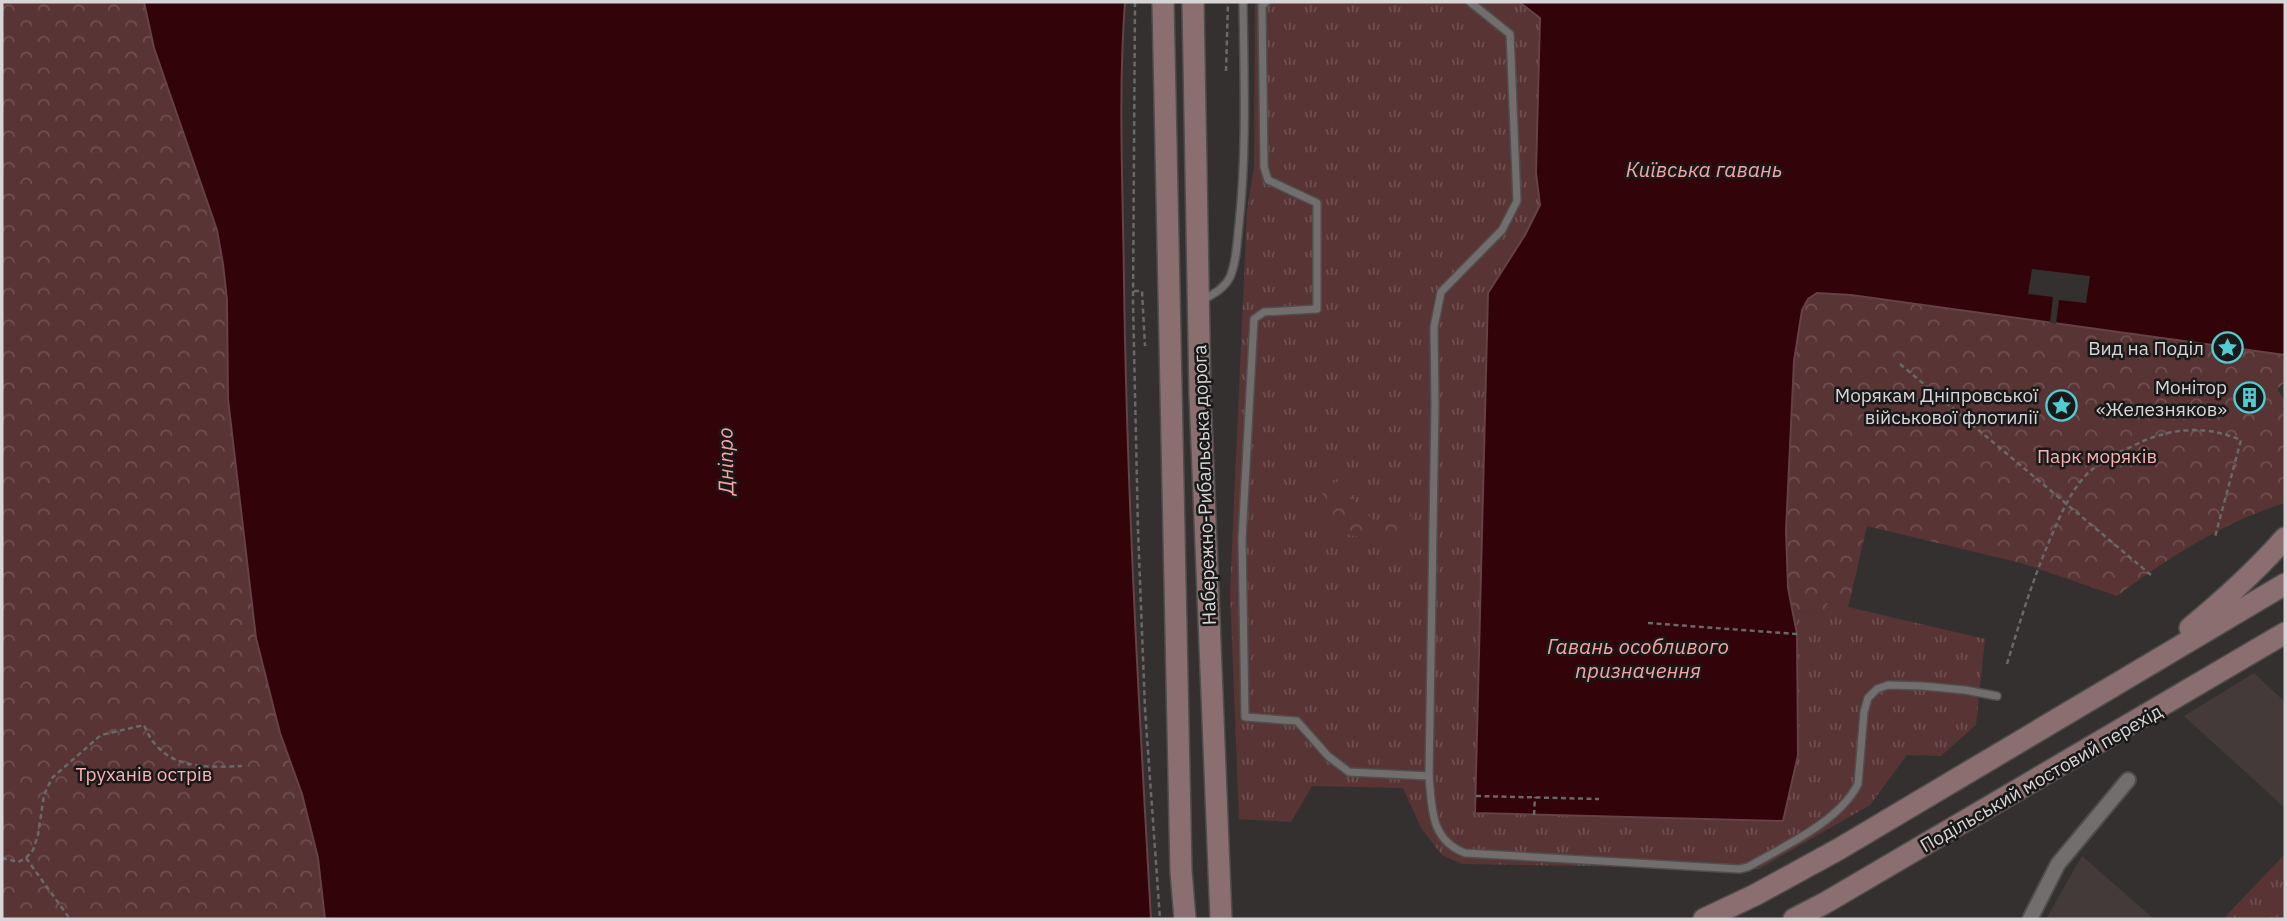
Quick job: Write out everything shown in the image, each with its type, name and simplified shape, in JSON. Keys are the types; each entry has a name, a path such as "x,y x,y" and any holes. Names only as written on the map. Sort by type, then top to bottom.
{"main road":[{"name":"Набережно-Рибальська дорога","path":"1163,2 1181,871 1185,919"},
{"name":"Набережно-Рибальська дорога","path":"1193,2 1198,303 1221,919"},
{"name":"Подільський мостовий перехід","path":"2127,679 2217,606 2285,538"},
{"name":"Подільський мостовий перехід","path":"1704,919 1755,895 1839,849 2285,584"},
{"name":"Подільський мостовий перехід","path":"1794,919 2125,729 2285,633"}],"street":[{"path":"2030,919 2058,864 2128,780"}],"lane":[{"path":"1198,303 1221,290 1229,278 1234,262 1241,205 1243,154 1243,2"},
{"path":"1266,2 1262,6 1264,167 1268,180 1317,203 1317,309 1264,312 1254,319 1242,539 1245,718 1297,721 1328,755 1349,772 1429,776"},
{"path":"1470,2 1510,34 1517,201 1502,230 1441,292 1434,327 1429,776 1432,814 1447,843 1465,853 1739,869 1748,867 1820,824 1852,796 1858,785 1867,702 1877,689 1888,685 1922,686 1997,696"}],"path":[{"path":"1135,2 1133,291 1145,709 1160,919"},
{"path":"1226,71 1228,2"},
{"path":"1133,291 1142,291 1144,346"},
{"path":"1900,364 2151,575"},
{"path":"2007,664 2037,567 2066,503 2088,473 2119,452 2167,433 2186,429 2220,431 2241,440 2216,537"},
{"path":"1648,623 1797,634"},
{"path":"2,858 18,862 33,850 44,794 52,778 101,735 144,725 155,745 177,761 200,767 242,766"},
{"path":"1476,796 1599,799"},
{"path":"1534,815 1535,797"},
{"path":"26,858 70,919"}],"shaded area":[{"path":"2254,673 2285,702 2285,808 2184,716"},
{"path":"2082,856 2154,919 2046,919"}],"green space":[{"name":"Труханів острів","path":"2,2 144,2 154,48 217,230 227,300 228,399 256,638 280,733 302,794 318,858 325,919 2,919"},
{"path":"1255,2 1519,2 1540,18 1536,173 1540,205 1525,235 1476,813 1783,821 1798,755 1797,634 1791,611 1826,613 1827,602 1985,639 1976,725 1941,756 1907,755 1870,805 1759,869 1462,864 1442,855 1421,828 1403,788 1312,786 1291,822 1239,819 1230,592 1247,210 1254,167"},
{"name":"Парк моряків","path":"1817,293 1851,295 2282,354 2285,382 2277,389 2285,401 2285,503 2240,520 2197,542 2117,596 2021,563 1867,526 1848,608 1828,602 1826,613 1791,611 1787,543 1794,352 1803,308"},
{"path":"1321,466 1373,520 1393,521 1412,516 1413,531 1390,543 1346,534 1330,526 1323,520 1329,503 1311,477"},
{"path":"2285,854 2285,919 2223,919"}],"water":[{"name":"Дніпро","path":"144,2 1125,2 1121,107 1128,442 1151,919 325,919 318,858 302,794 280,733 256,638 228,399 227,300 217,230 154,48"},
{"name":"Київська гавань","path":"1519,2 2285,2 2285,355 1851,295 1817,293 1808,299 1802,310 1794,361 1786,531 1788,588 1797,634 1798,755 1783,821 1475,813 1488,293 1525,235 1540,205 1536,173 1540,18"}],"pier":[{"path":"2032,269 2090,276 2086,303 2059,300 2056,324 2050,323 2053,297 2028,294"}],"place":[{"name":"Вид на Поділ","path":"2227,348"},
{"name":"Монітор «Железняков»","path":"2250,398"},
{"name":"Морякам Дніпровської військової флотилії","path":"2061,406"}],"water label":[{"name":"Гавань особливого призначення","path":"1638,658"}]}
